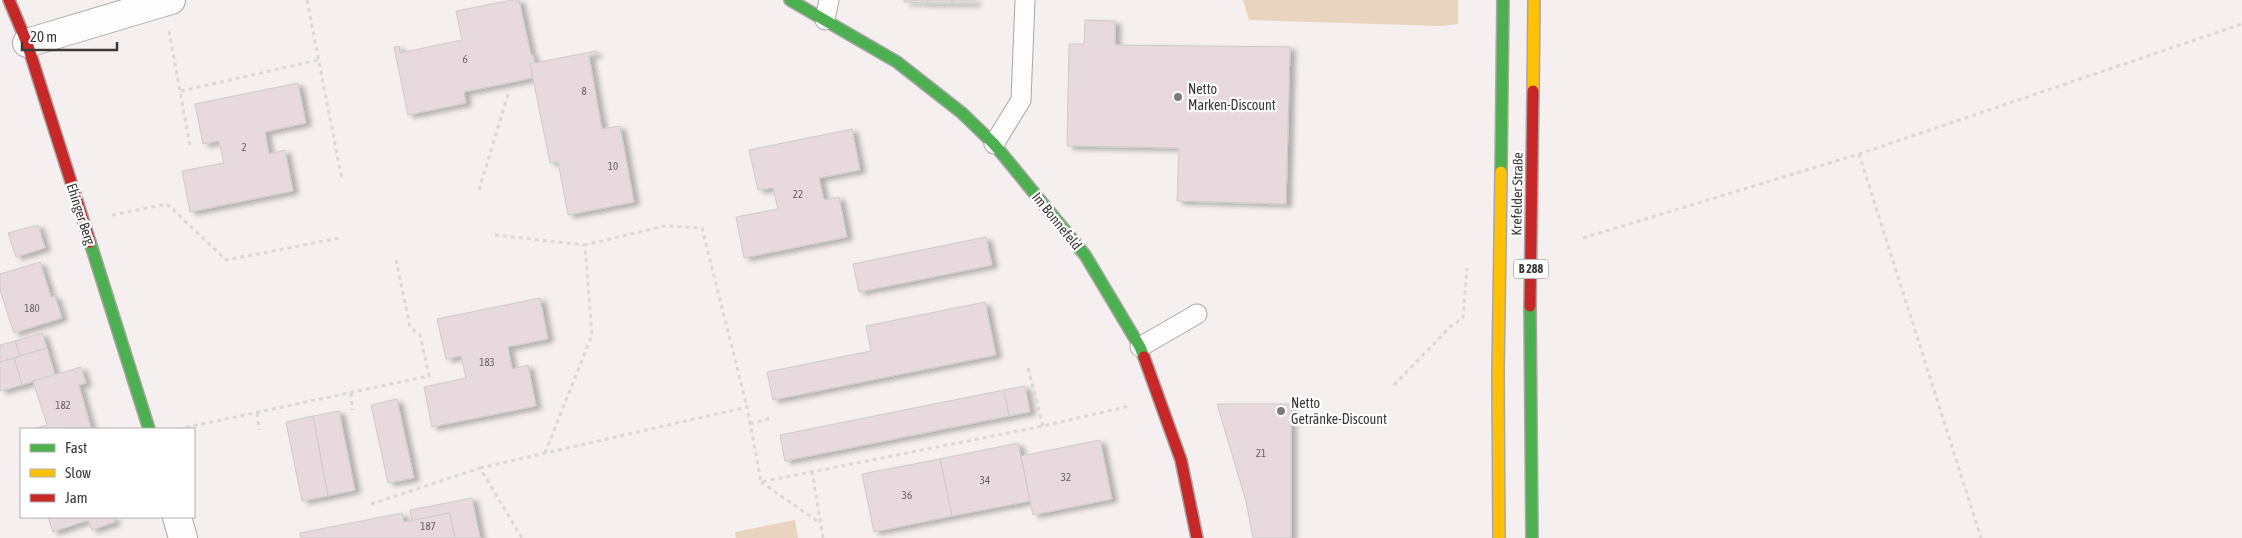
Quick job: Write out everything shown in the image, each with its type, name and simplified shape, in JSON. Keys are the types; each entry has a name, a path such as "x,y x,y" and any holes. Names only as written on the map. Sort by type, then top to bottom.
{"street":[{"name":"Ehinger Berg","path":"9,0 27,43 149,428"},
{"name":"Im Bonnefeld","path":"790,0 897,62 962,113 994,144 1085,255 1140,346 1181,460 1197,538"},
{"name":"Krefelder Straße","path":"1499,538 1498,373 1503,0"},
{"name":"Krefelder Straße","path":"1532,538 1529,376 1534,0"},
{"path":"27,43 167,1"},
{"path":"176,518 183,538"}],"lane":[{"path":"825,20 829,0"},
{"path":"994,144 1021,100 1025,0"},
{"path":"1140,346 1196,314"}],"path":[{"path":"307,0 342,180"},
{"path":"167,1 190,146"},
{"path":"1583,238 1859,154 2242,24"},
{"path":"181,91 318,60"},
{"path":"479,190 508,94"},
{"path":"1859,154 1981,538"},
{"path":"84,222 167,204 226,260 340,238"},
{"path":"495,235 585,246 664,226 702,228 747,407 761,482 820,523"},
{"path":"545,453 592,335 585,246"},
{"path":"1394,385 1451,326 1463,318 1468,259"},
{"path":"183,428 429,376 420,336 410,327 396,260"},
{"path":"1028,368 1042,426"},
{"path":"351,393 352,410"},
{"path":"761,482 1042,426 1160,400"},
{"path":"371,504 480,468 747,407"},
{"path":"257,413 259,430"},
{"path":"750,424 772,418"},
{"path":"480,468 522,538"},
{"path":"812,471 823,538"}],"shaded area":[{"path":"1243,0 1458,0 1458,24 1442,26 1249,20"},
{"path":"795,520 798,538 736,538 735,532"}],"building":[{"path":"519,0 531,55 533,55 535,63 530,64 533,78 464,92 466,103 408,115 394,47 399,46 400,53 462,40 456,11"},
{"path":"904,0 928,0 928,3 904,2"},
{"path":"928,0 952,0 952,3 928,3"},
{"path":"952,0 975,0 975,3 952,3"},
{"name":"Netto Marken-Discount","path":"1085,20 1115,21 1115,45 1290,47 1286,204 1177,201 1179,148 1067,146 1069,44 1084,44"},
{"path":"596,51 596,54 589,56 602,129 620,126 634,202 568,215 558,162 550,163 530,64"},
{"path":"298,83 306,123 265,132 269,154 285,150 293,191 190,212 182,171 224,163 219,141 203,144 195,104"},
{"path":"852,129 860,170 819,178 824,200 839,197 847,237 744,258 736,217 778,209 773,188 758,190 749,150"},
{"path":"38,225 45,248 16,257 8,233"},
{"path":"986,237 992,265 859,292 853,264"},
{"path":"40,262 51,297 55,296 62,318 14,333 0,290 0,274"},
{"path":"540,298 548,339 508,347 512,369 528,365 536,406 432,427 424,387 466,378 461,356 446,359 437,319"},
{"path":"985,302 996,355 773,400 767,372 871,351 866,326"},
{"path":"42,333 47,348 20,356 15,341"},
{"path":"15,341 20,356 0,362 0,345"},
{"path":"47,348 55,375 22,385 14,358"},
{"path":"14,358 22,385 0,391 0,362"},
{"path":"81,367 86,383 79,385 91,428 36,428 47,425 33,381"},
{"path":"1025,386 1030,412 1009,416 1004,390"},
{"path":"1004,390 1009,416 785,461 780,435"},
{"path":"397,399 414,478 388,483 371,405"},
{"path":"1217,404 1291,404 1291,538 1253,538 1246,501"},
{"path":"339,411 355,490 328,496 313,416"},
{"path":"313,416 328,496 302,501 286,422"},
{"path":"1100,440 1112,499 1033,515 1021,456"},
{"path":"1018,443 1030,501 952,516 940,459"},
{"path":"940,459 952,516 874,532 862,474"},
{"path":"472,498 480,538 455,538 450,513 412,521 410,510"},
{"path":"402,513 404,522 450,513 455,538 301,538 300,533"},
{"path":"48,518 113,518 115,522 92,530 88,520 53,532"}],"traffic: fast":[{"path":"790,0 897,62 962,113 994,144 1085,255 1140,347 1144,357"},
{"path":"1501,172 1503,0"},
{"path":"90,242 149,428"},
{"path":"1530,306 1532,538"}],"traffic: slow":[{"path":"1533,91 1534,0"},
{"path":"1499,538 1498,373 1501,172"}],"traffic: jam":[{"path":"9,0 27,43 90,242"},
{"path":"1530,306 1533,91"},
{"path":"1144,357 1181,460 1197,538"}],"place":[{"name":"Netto Marken-Discount","path":"1178,97"},
{"name":"Netto Getränke-Discount","path":"1281,411"}]}
